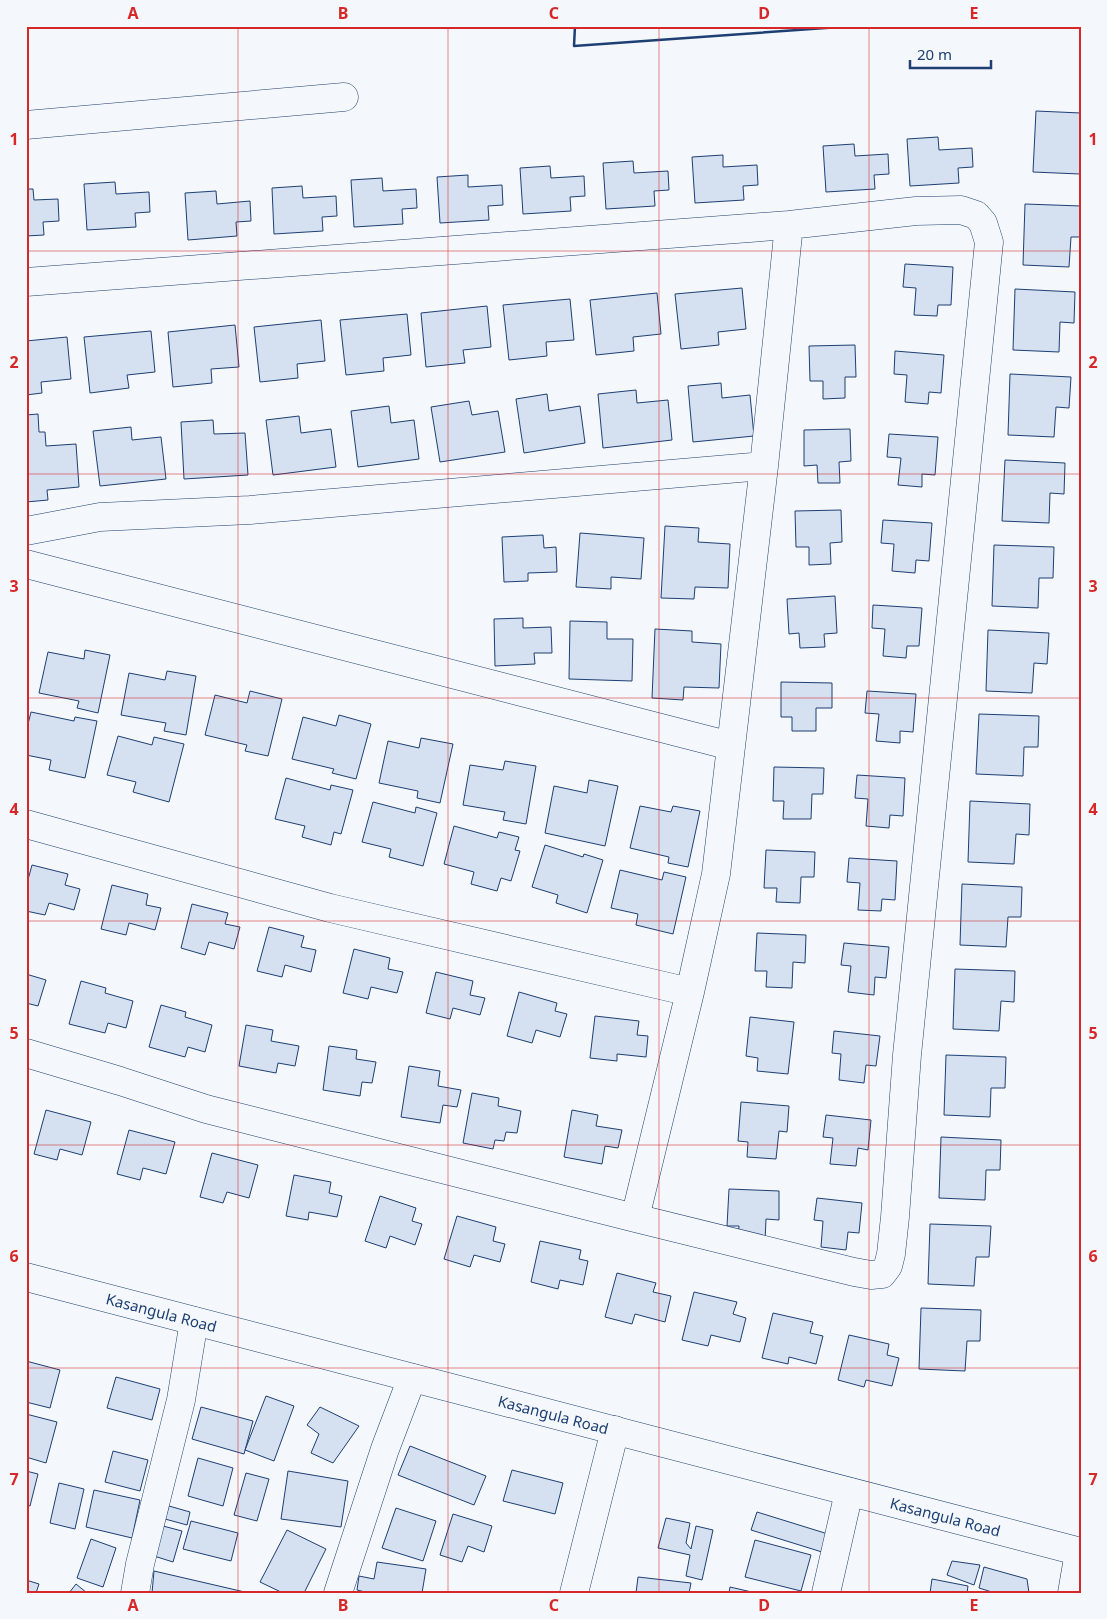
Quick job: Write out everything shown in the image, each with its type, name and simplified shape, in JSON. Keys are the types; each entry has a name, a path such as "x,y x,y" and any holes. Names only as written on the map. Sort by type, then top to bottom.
{"main road":[{"path":"26,125 344,97"},
{"path":"26,282 789,225 916,212 961,210 976,215 983,223 989,242 907,1055 891,1254 888,1266 882,1274 871,1275 635,1218 206,1109 120,1081 26,1054"},
{"path":"635,1218 690,992 716,874 764,466 789,225"},
{"path":"26,531 100,516 260,509 764,466"},
{"path":"26,564 731,746"},
{"path":"26,824 330,908 690,992"},
{"name":"Kasangula Road","path":"26,1276 1080,1552"},
{"path":"135,1593 181,1400 194,1321"},
{"path":"338,1593 385,1449 412,1378"},
{"path":"574,1593 615,1430"},
{"path":"826,1593 850,1492"},
{"path":"1072,1593 1080,1552"}],"building":[{"path":"1036,111 1081,113 1080,174 1033,172"},
{"path":"938,137 939,150 972,148 973,167 958,168 959,183 910,186 907,139"},
{"path":"854,144 855,156 888,154 889,174 874,175 875,189 826,192 823,146"},
{"path":"723,155 723,167 757,165 758,185 743,186 744,200 695,203 692,157"},
{"path":"633,161 634,173 668,171 669,190 654,191 655,206 606,209 603,163"},
{"path":"550,166 551,178 584,176 585,196 570,197 571,211 523,214 520,168"},
{"path":"468,175 468,187 502,185 503,205 488,206 489,220 440,223 437,177"},
{"path":"382,178 383,191 416,189 417,208 402,209 403,224 354,227 351,180"},
{"path":"115,182 116,194 149,192 150,212 135,213 136,227 87,230 84,184"},
{"path":"302,186 303,198 336,196 337,216 322,217 323,231 274,234 272,188"},
{"path":"26,189 33,189 34,200 58,199 59,221 43,222 44,235 26,236"},
{"path":"216,191 217,204 250,201 251,221 236,222 237,236 188,240 185,193"},
{"path":"1025,204 1081,206 1081,237 1071,237 1069,267 1023,265"},
{"path":"905,264 953,267 951,305 938,305 937,316 914,315 916,288 903,287"},
{"path":"742,288 746,329 718,332 719,345 681,349 675,294"},
{"path":"1015,289 1075,292 1074,323 1060,322 1059,352 1013,350"},
{"path":"657,293 661,334 633,337 634,351 596,355 590,300"},
{"path":"570,299 574,340 546,342 547,356 509,360 503,305"},
{"path":"487,306 491,347 463,350 465,363 426,367 421,313"},
{"path":"407,314 411,355 383,358 384,371 346,375 340,320"},
{"path":"321,320 325,361 297,364 298,378 260,382 254,327"},
{"path":"235,325 239,367 211,369 212,383 173,387 168,332"},
{"path":"151,331 155,372 127,375 129,388 90,393 84,337"},
{"path":"67,337 71,379 41,382 42,393 26,395 26,341"},
{"path":"855,345 856,377 845,377 845,398 823,399 823,381 810,381 809,346"},
{"path":"895,351 944,355 941,393 929,392 928,404 905,402 907,375 894,374"},
{"path":"1010,374 1071,377 1069,408 1056,407 1054,437 1008,435"},
{"path":"721,383 722,398 750,395 754,436 693,442 688,386"},
{"path":"636,390 637,403 668,400 672,440 603,448 598,394"},
{"path":"547,394 549,411 580,406 585,443 524,453 516,399"},
{"path":"469,401 472,415 498,411 505,452 440,462 431,407"},
{"path":"389,406 391,423 414,420 419,459 358,467 351,411"},
{"path":"38,414 39,432 45,432 46,446 76,444 79,487 47,490 48,500 26,502 26,415"},
{"path":"299,416 301,433 331,429 336,467 273,475 266,420"},
{"path":"213,420 214,434 245,433 248,475 184,479 181,422"},
{"path":"131,427 132,440 161,437 166,479 100,486 93,431"},
{"path":"850,429 851,461 839,462 840,483 818,483 817,465 804,466 804,430"},
{"path":"889,434 938,437 935,475 922,474 922,487 898,485 901,458 887,457"},
{"path":"1005,460 1065,463 1064,494 1050,493 1049,523 1002,521"},
{"path":"841,510 842,542 830,543 831,564 809,565 809,547 796,547 795,511"},
{"path":"883,520 932,523 929,561 916,560 915,573 892,571 894,544 881,543"},
{"path":"665,526 699,528 698,542 730,544 728,588 695,587 694,599 661,598"},
{"path":"580,533 644,538 641,579 611,577 611,589 576,587"},
{"path":"543,535 544,548 556,547 557,572 528,573 528,581 504,582 502,537"},
{"path":"994,545 1054,547 1053,578 1039,578 1038,608 992,606"},
{"path":"835,596 837,633 824,634 825,647 800,648 799,633 789,634 787,599"},
{"path":"873,605 922,608 919,646 907,646 906,658 883,656 885,629 872,628"},
{"path":"523,618 523,628 551,627 552,653 534,653 535,664 495,666 494,619"},
{"path":"570,621 607,622 607,639 633,639 632,681 569,679"},
{"path":"655,629 692,631 692,642 721,644 719,688 684,687 683,700 652,698"},
{"path":"988,630 1049,633 1047,664 1034,663 1032,693 986,691"},
{"path":"85,650 110,655 98,713 77,708 79,701 39,693 48,652 84,659"},
{"path":"167,671 196,676 186,735 164,731 166,723 121,715 129,673 165,680"},
{"path":"781,682 832,683 832,708 816,708 816,731 792,731 792,717 781,717"},
{"path":"250,691 282,699 268,756 245,751 247,745 205,735 215,695 247,703"},
{"path":"867,691 916,694 913,732 900,731 900,743 876,741 879,714 865,713"},
{"path":"31,712 74,721 75,717 97,721 85,778 49,770 51,760 26,755 26,732"},
{"path":"979,714 1039,716 1038,747 1024,747 1023,776 976,774"},
{"path":"339,715 371,724 356,779 332,773 334,769 292,759 303,717 336,726"},
{"path":"118,736 152,745 154,737 184,744 169,802 133,792 136,782 107,775"},
{"path":"421,738 453,744 440,803 417,798 418,791 379,783 388,741 419,748"},
{"path":"505,761 536,766 526,824 503,820 505,812 463,805 470,765 503,770"},
{"path":"774,767 824,768 823,794 812,794 811,819 783,819 784,801 773,801"},
{"path":"857,775 905,778 903,816 890,815 889,828 866,826 868,799 855,798"},
{"path":"286,778 330,790 331,785 353,790 341,834 334,832 331,845 302,837 305,826 275,819"},
{"path":"589,780 618,786 605,846 545,833 554,786 587,793"},
{"path":"970,801 1030,804 1029,835 1016,834 1014,864 968,862"},
{"path":"373,802 415,813 416,807 437,813 423,866 389,857 391,849 362,842"},
{"path":"640,806 671,812 673,806 700,811 688,867 668,863 669,857 630,848"},
{"path":"454,826 497,838 499,832 519,837 515,850 520,851 511,881 501,878 497,891 471,884 474,872 444,864"},
{"path":"545,845 583,857 584,854 603,860 587,913 556,903 558,895 532,887"},
{"path":"766,850 815,852 814,877 801,877 800,903 776,902 777,888 764,888"},
{"path":"849,858 897,861 895,900 882,899 881,911 858,910 860,883 847,882"},
{"path":"32,865 68,874 65,885 80,889 74,910 49,903 45,915 26,911 26,887"},
{"path":"620,870 662,880 664,872 686,877 673,934 636,925 638,914 611,908"},
{"path":"962,884 1022,887 1021,917 1008,917 1006,947 960,945"},
{"path":"112,885 148,894 146,905 161,908 155,930 129,923 126,935 101,929"},
{"path":"192,904 228,913 225,924 240,927 234,949 209,942 205,955 181,948"},
{"path":"269,927 304,936 301,947 316,950 311,972 285,965 282,977 257,971"},
{"path":"757,933 806,935 805,963 793,962 792,988 766,987 767,971 755,971"},
{"path":"844,943 889,947 886,978 875,977 874,995 848,992 851,966 841,965"},
{"path":"354,949 390,958 388,969 403,972 397,993 371,987 368,999 343,993"},
{"path":"955,969 1015,971 1014,1002 1001,1001 999,1031 953,1029"},
{"path":"436,972 473,981 470,995 485,998 480,1015 453,1008 450,1019 426,1013"},
{"path":"26,974 46,980 38,1006 26,1003"},
{"path":"81,981 106,988 105,993 133,1001 126,1028 108,1023 105,1033 69,1024"},
{"path":"519,992 557,1003 555,1011 567,1014 560,1037 536,1030 532,1043 507,1036"},
{"path":"161,1005 186,1012 185,1017 212,1025 205,1052 188,1047 185,1057 149,1047"},
{"path":"595,1016 639,1021 637,1035 648,1036 646,1057 617,1054 617,1061 590,1058"},
{"path":"750,1017 794,1022 788,1074 757,1071 758,1058 746,1056"},
{"path":"246,1025 273,1030 271,1041 299,1046 295,1066 278,1063 276,1073 239,1066"},
{"path":"834,1031 880,1036 876,1066 866,1065 864,1083 839,1080 841,1054 832,1053"},
{"path":"329,1046 357,1050 356,1059 376,1062 372,1083 362,1082 360,1096 323,1090"},
{"path":"946,1055 1006,1057 1005,1088 991,1088 990,1117 944,1115"},
{"path":"409,1066 440,1071 438,1086 461,1090 457,1107 443,1105 440,1123 401,1117"},
{"path":"472,1093 499,1098 498,1106 521,1111 517,1133 506,1132 504,1141 495,1140 493,1149 463,1143"},
{"path":"741,1102 789,1106 787,1132 779,1131 776,1159 747,1157 748,1142 738,1141"},
{"path":"46,1110 91,1122 82,1155 60,1149 57,1160 34,1154"},
{"path":"572,1110 598,1115 596,1126 622,1130 618,1148 605,1146 602,1164 564,1157"},
{"path":"826,1115 871,1120 868,1150 858,1148 856,1166 830,1164 833,1138 823,1137"},
{"path":"129,1130 175,1142 166,1174 143,1168 140,1180 117,1174"},
{"path":"941,1137 1001,1140 1000,1170 986,1170 985,1200 939,1198"},
{"path":"212,1153 258,1165 249,1198 227,1192 223,1203 200,1197"},
{"path":"294,1175 331,1182 329,1193 342,1196 337,1217 309,1212 308,1220 286,1216"},
{"path":"729,1189 779,1191 779,1220 766,1219 765,1241 738,1240 739,1226 727,1226"},
{"path":"380,1196 416,1208 412,1221 422,1224 415,1245 390,1236 386,1248 365,1241"},
{"path":"817,1198 862,1203 859,1233 848,1232 846,1250 821,1247 823,1221 814,1220"},
{"path":"457,1216 496,1227 493,1241 505,1244 500,1262 474,1255 470,1267 444,1259"},
{"path":"930,1224 991,1226 989,1257 976,1257 974,1286 928,1284"},
{"path":"540,1241 581,1250 579,1259 588,1261 583,1285 560,1280 558,1289 531,1282"},
{"path":"617,1273 656,1283 653,1292 671,1296 665,1322 635,1314 632,1324 605,1317"},
{"path":"694,1292 737,1302 733,1314 746,1318 740,1342 711,1335 708,1346 682,1340"},
{"path":"921,1308 981,1310 980,1341 967,1341 965,1371 919,1369"},
{"path":"773,1313 813,1322 810,1333 823,1336 816,1364 789,1357 788,1364 762,1358"},
{"path":"849,1335 889,1344 887,1355 899,1358 892,1386 866,1380 864,1387 838,1380"},
{"path":"26,1361 60,1370 50,1408 26,1402"},
{"path":"116,1377 160,1389 152,1420 107,1408"},
{"path":"266,1396 294,1406 274,1461 245,1450"},
{"path":"201,1407 253,1421 244,1454 192,1439"},
{"path":"320,1407 359,1426 333,1463 311,1453 319,1434 307,1425"},
{"path":"26,1414 57,1422 46,1463 26,1457"},
{"path":"410,1446 486,1476 474,1505 398,1475"},
{"path":"113,1451 148,1460 140,1491 105,1482"},
{"path":"198,1458 233,1468 223,1506 188,1496"},
{"path":"512,1470 563,1483 555,1514 503,1501"},
{"path":"26,1471 38,1474 30,1506 26,1505"},
{"path":"288,1471 348,1481 341,1527 281,1519"},
{"path":"246,1473 269,1479 257,1521 234,1515"},
{"path":"59,1483 84,1489 75,1529 50,1523"},
{"path":"94,1490 140,1500 132,1538 86,1527"},
{"path":"169,1506 190,1512 187,1525 165,1519"},
{"path":"396,1508 436,1521 423,1561 382,1548"},
{"path":"757,1512 828,1534 822,1552 751,1530"},
{"path":"453,1514 492,1526 484,1552 468,1546 462,1562 440,1555"},
{"path":"666,1518 690,1523 686,1543 691,1549 696,1526 713,1530 702,1580 686,1576 690,1555 658,1548"},
{"path":"191,1521 238,1533 231,1561 183,1549"},
{"path":"163,1526 182,1531 173,1562 154,1556"},
{"path":"287,1530 326,1549 304,1593 283,1593 260,1582"},
{"path":"91,1539 116,1548 103,1587 77,1578"},
{"path":"755,1540 811,1555 801,1591 745,1577"},
{"path":"952,1561 980,1565 974,1585 947,1575"},
{"path":"377,1562 426,1569 422,1593 369,1593 357,1590 359,1576 374,1579"},
{"path":"984,1567 1027,1579 1029,1593 995,1593 979,1588"},
{"path":"154,1571 249,1593 152,1593"},
{"path":"638,1577 691,1583 689,1593 636,1593"},
{"path":"932,1579 968,1586 967,1593 930,1593"},
{"path":"26,1580 39,1584 36,1593 26,1593"},
{"path":"76,1584 87,1593 69,1593"},
{"path":"730,1587 756,1593 729,1593"}],"wall":[{"path":"575,26 574,46 854,26"}]}
